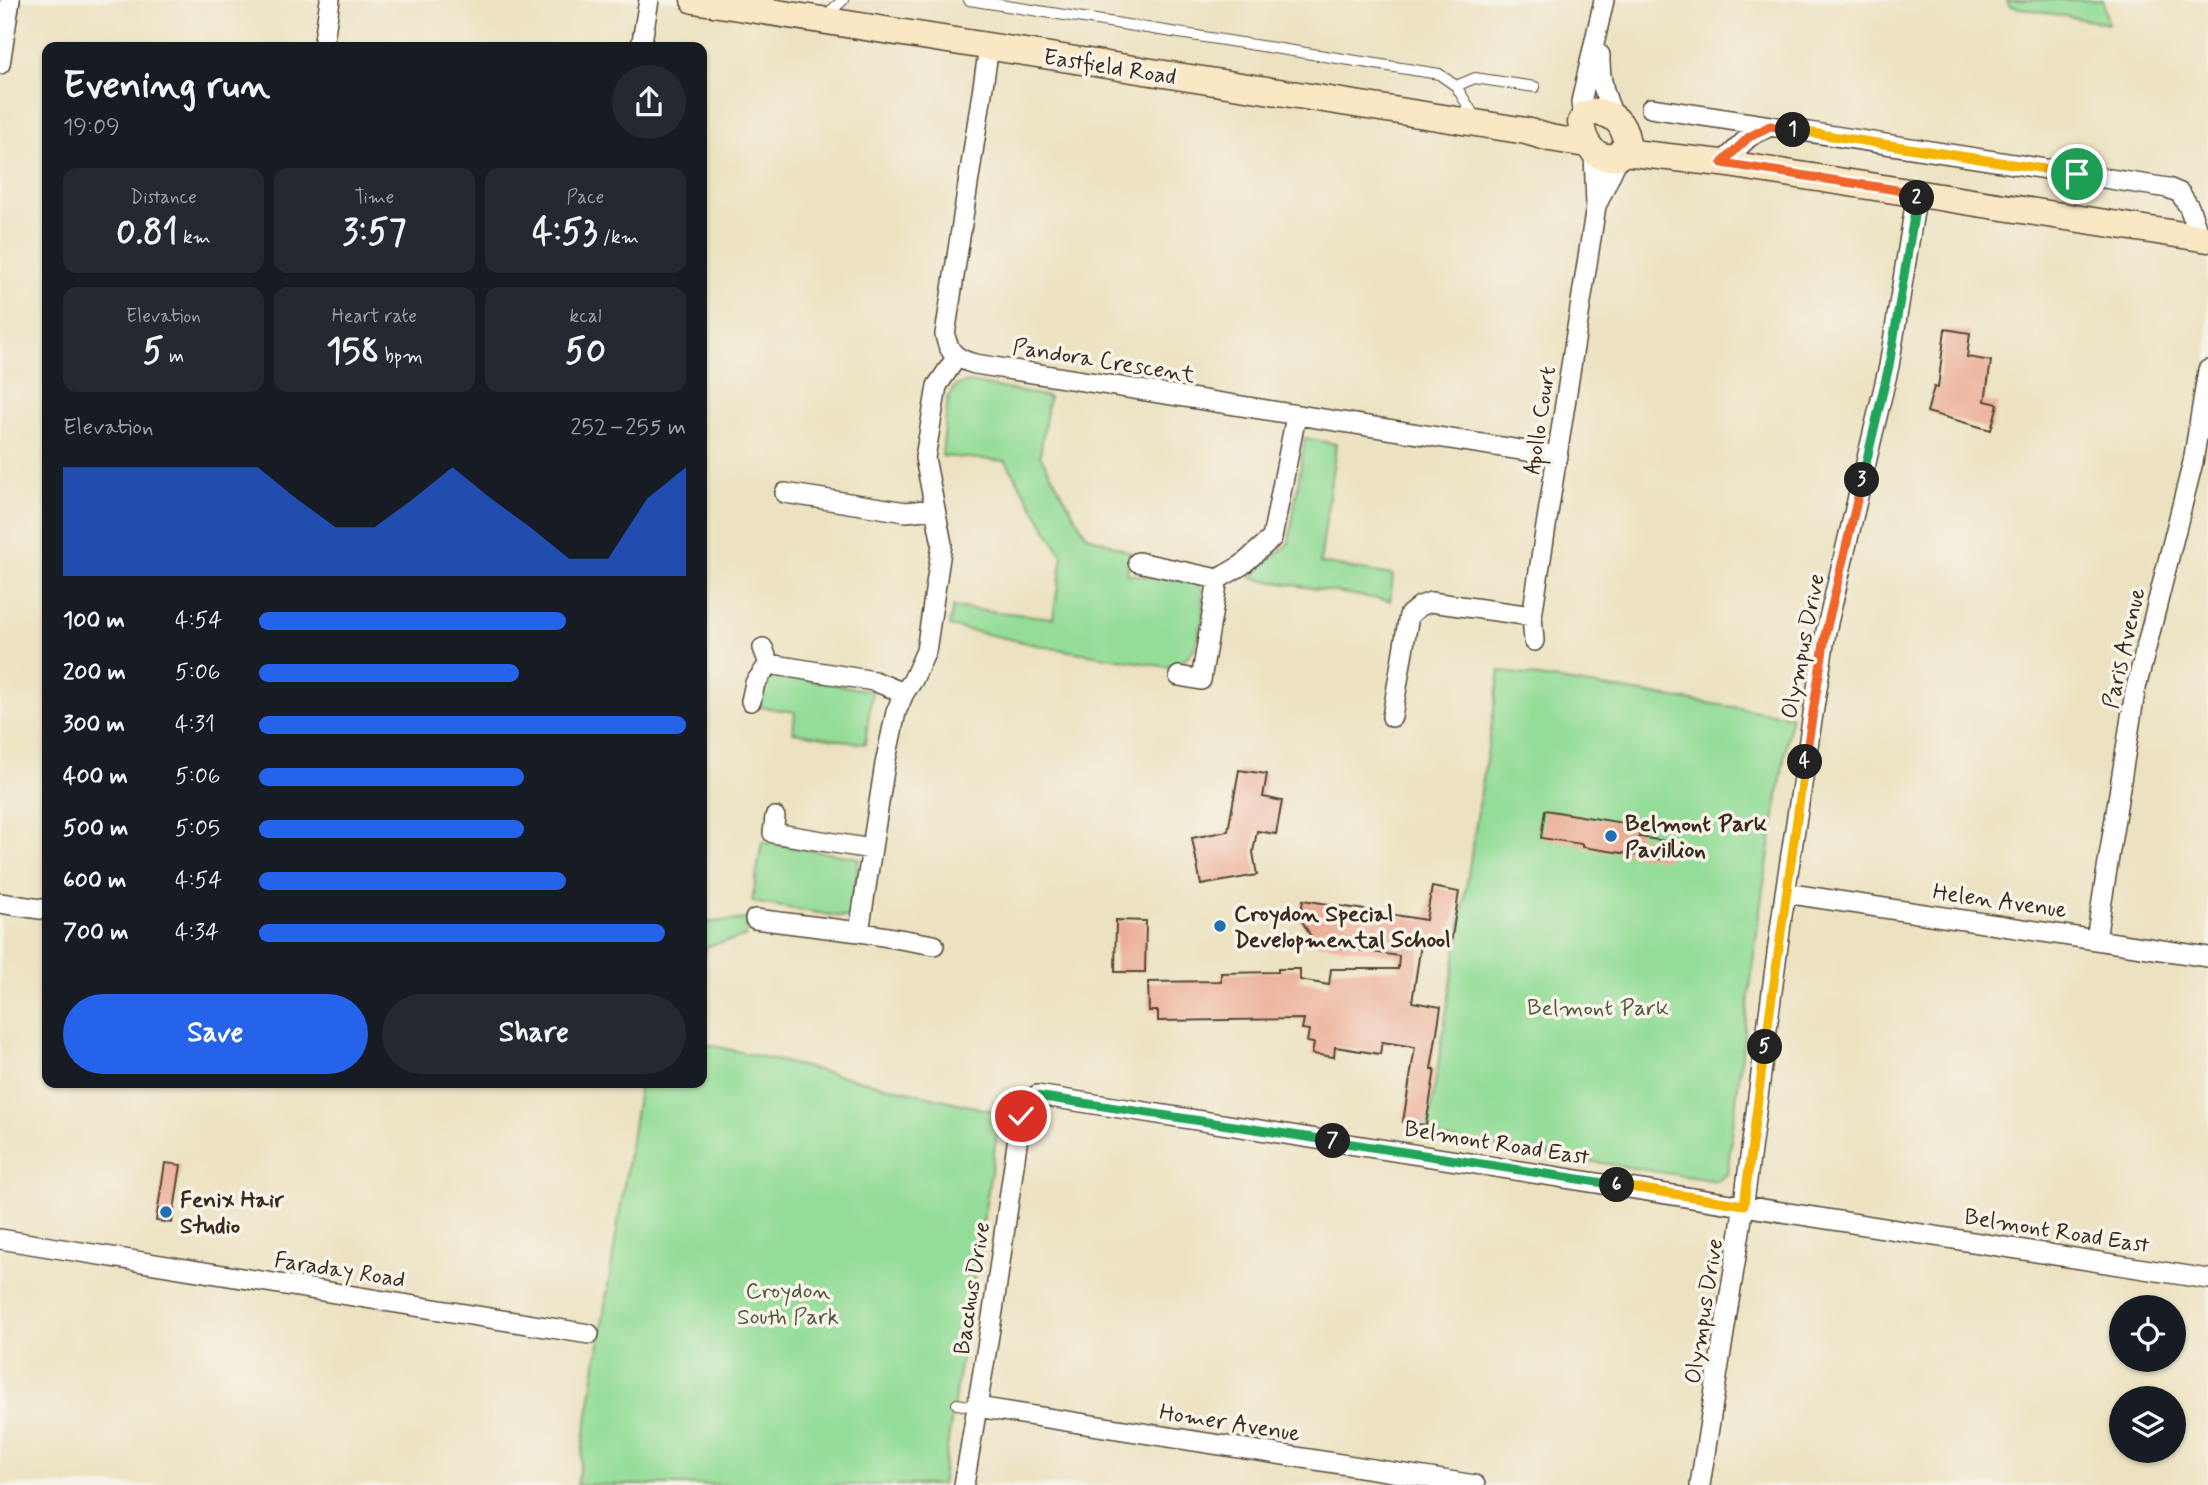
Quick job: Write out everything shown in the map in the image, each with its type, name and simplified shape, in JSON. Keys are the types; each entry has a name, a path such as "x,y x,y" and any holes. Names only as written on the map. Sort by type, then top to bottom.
{"main road":[{"name":"Eastfield Road","path":"694,0 785,9 820,20 1526,131 1549,138 1598,140 1718,162 2204,239"},
{"path":"1594,112 1608,114 1618,121 1627,143 1598,140 1594,112"},
{"name":"Eastfield Road","path":"1618,121 1718,162"}],"street":[{"path":"0,64 10,0"},
{"path":"324,42 330,0"},
{"path":"642,42 649,0"},
{"path":"1604,4 1599,71 1603,91 1618,121"},
{"path":"1598,140 1581,102 1604,4"},
{"path":"859,932 890,738 896,712 904,693 914,680 926,650 942,544 925,458 937,386 956,358 948,348 945,335 989,47"},
{"path":"1651,108 2168,188 2180,192 2204,239"},
{"path":"1718,162 1749,137 1770,126"},
{"name":"Apollo Court","path":"1534,641 1532,616 1596,206 1598,140"},
{"name":"Olympus Drive","path":"1700,1485 1744,1205 1785,893 1826,631 1889,366 1917,193"},
{"name":"Pandora Crescent","path":"956,358 975,364 1558,457"},
{"name":"Paris Avenue","path":"2096,939 2136,692 2193,462 2208,370"},
{"path":"1136,560 1218,579 1242,565 1272,538 1296,416"},
{"path":"785,493 906,512 934,509"},
{"path":"1179,676 1201,680 1218,579"},
{"path":"1392,717 1409,615 1420,606 1430,602 1532,616"},
{"path":"751,701 766,656 874,681 904,693"},
{"path":"775,817 773,833 871,849"},
{"name":"Helen Avenue","path":"1785,893 2208,957"},
{"path":"0,903 42,909"},
{"path":"755,919 859,932 934,946"},
{"name":"Belmont Road East","path":"1029,1101 1037,1096 2208,1279"},
{"name":"Bacchus Drive","path":"964,1485 1021,1116 1029,1101"},
{"name":"Faraday Road","path":"0,1239 589,1334"},
{"name":"Homer Avenue","path":"977,1407 1475,1485"}],"lane":[{"path":"820,20 843,0"},
{"path":"969,0 1439,74 1456,86 1479,124"},
{"path":"1456,86 1475,78 1535,87"},
{"path":"957,1404 977,1407"}],"green space":[{"path":"2006,0 2103,0 2108,24 2010,6"},
{"path":"968,382 1049,397 1040,455 1086,535 1130,552 1127,574 1194,582 1202,589 1203,617 1195,648 1186,658 1168,667 1051,648 949,626 953,607 1053,618 1063,557 1006,461 942,456 948,397 955,386"},
{"path":"1305,438 1336,444 1320,563 1393,575 1390,601 1251,578 1289,543"},
{"name":"Belmont Park","path":"1500,671 1791,716 1759,915 1727,1174 1717,1181 1427,1136"},
{"path":"776,675 872,691 865,744 793,732 795,712 760,707 763,683"},
{"path":"762,842 859,858 849,918 752,902"},
{"path":"748,919 745,937 707,946 707,923"},
{"name":"Croydon South Park","path":"707,1044 991,1111 999,1121 941,1485 577,1485 639,1088 707,1088"}],"building":[{"path":"1945,329 1970,333 1967,357 1991,361 1985,401 1998,404 1991,430 1927,412 1934,387 1938,388"},
{"path":"1239,770 1267,774 1263,797 1282,801 1276,834 1257,831 1253,852 1257,875 1201,885 1192,838 1228,831"},
{"path":"1545,810 1641,826 1639,837 1671,842 1668,860 1541,838"},
{"path":"1432,887 1459,892 1451,943 1422,938 1412,1002 1441,1007 1431,1069 1435,1069 1426,1125 1403,1122 1415,1047 1382,1042 1380,1054 1335,1047 1334,1057 1312,1054 1314,1043 1307,1042 1309,1030 1302,1029 1304,1019 1158,1021 1158,1011 1149,1011 1148,982 1221,981 1221,973 1300,969 1300,980 1329,985 1331,969 1398,969 1399,956 1315,943 1300,918 1303,900 1426,920"},
{"path":"1116,920 1146,921 1145,972 1115,972"},
{"path":"165,1163 181,1165 172,1223 156,1221"}],"place":[{"name":"Belmont Park Pavillion","path":"1611,836"},
{"name":"Croydon Special Developmental School","path":"1220,926"},
{"name":"Fenix Hair Studio","path":"166,1212"}],"route":[{"path":"1021,1116 1032,1097 1037,1096 1744,1205 1785,893 1826,631 1889,366 1917,193 1722,163 1749,137 1770,126 2077,174"}]}
